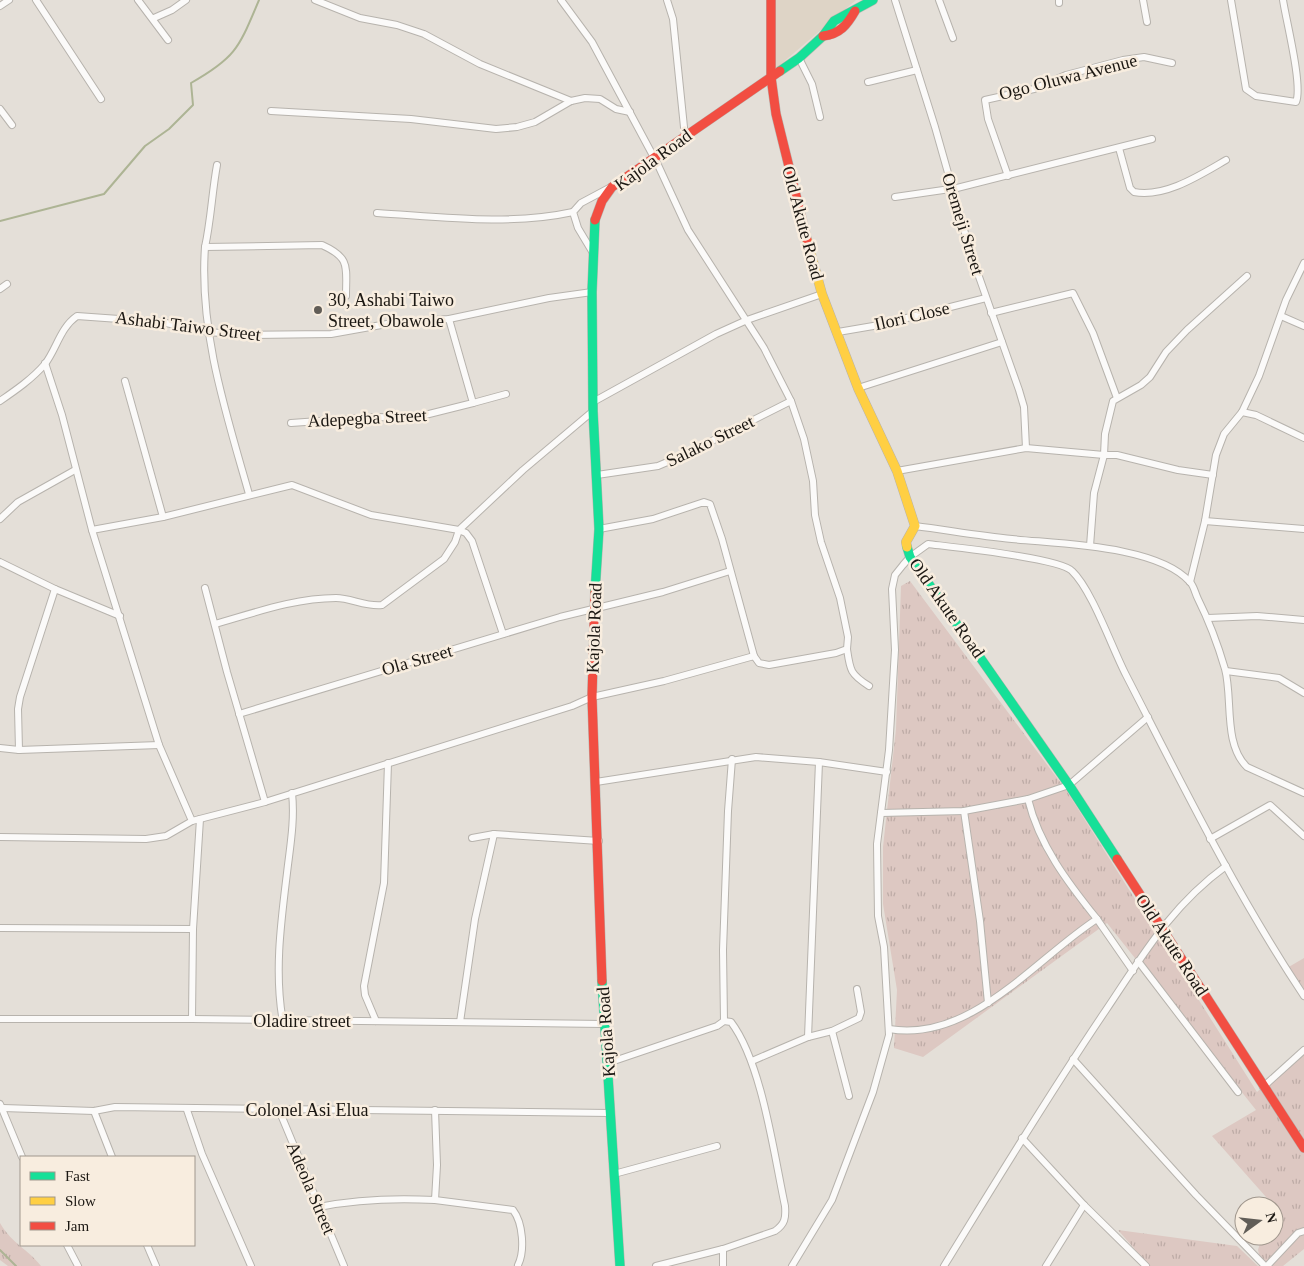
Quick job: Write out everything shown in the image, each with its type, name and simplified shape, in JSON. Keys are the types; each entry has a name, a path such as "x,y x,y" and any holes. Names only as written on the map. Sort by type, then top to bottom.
{"street":[{"path":"0,6 9,0"},
{"path":"36,0 101,100"},
{"path":"138,0 154,18 168,40"},
{"path":"154,18 172,10 186,0"},
{"path":"315,0 360,18 397,25 424,34 480,64 571,101"},
{"path":"561,0 592,42 653,156 688,230 764,348 791,401 804,439 813,481 815,516 821,542 840,598 848,637 847,649 850,670 857,678 869,686"},
{"path":"667,0 673,19 685,136"},
{"name":"Old Akute Road","path":"770,0 771,77 776,114 788,168 822,294 858,388 896,471 914,526 906,542 910,557 1069,785 1304,1148"},
{"name":"Kajola Road","path":"620,1266 604,1024 592,697 599,529 598,474 593,406 592,292 595,217 612,187 653,156 799,58 823,36 834,35 843,30 855,11 873,0"},
{"name":"Oremeji Street","path":"895,0 951,189 991,313 1022,398 1026,448"},
{"path":"939,0 953,38"},
{"path":"1144,0 1147,22"},
{"path":"1231,0 1246,89 1256,96 1296,102 1298,97 1296,76 1283,0"},
{"name":"Ogo Oluwa Avenue","path":"1008,176 988,120 985,100 1034,89 1066,75 1123,60 1144,57 1172,63"},
{"path":"799,58 812,84 820,117"},
{"path":"868,82 917,70"},
{"path":"271,110 402,118 496,129 517,127 535,122 571,101 585,98 600,99 616,109 630,112"},
{"path":"0,109 12,125"},
{"path":"895,197 951,189 1152,139"},
{"path":"1120,148 1130,188 1139,193 1165,189 1199,176 1226,160"},
{"path":"217,165 210,197 211,218 205,247 203,272 212,363 249,494"},
{"path":"377,213 484,219 530,218 572,212 582,203 612,187"},
{"path":"572,212 578,228 594,252"},
{"path":"205,247 322,245 344,258 346,296"},
{"path":"1190,582 1205,521 1213,475 1224,434 1242,412 1260,376 1281,316 1304,264"},
{"path":"1090,546 1094,493 1104,455 1110,404 1141,385 1150,377 1166,352 1187,330 1247,276"},
{"path":"0,290 7,284"},
{"name":"Ashabi Taiwo Street","path":"0,401 27,383 46,363 64,327 78,316 161,322 209,332 251,336 331,334 398,322 449,319 549,298 592,292"},
{"path":"991,313 1073,293 1093,333 1117,398"},
{"path":"215,624 314,599 339,598 375,606 382,605 444,558 455,542 458,530 593,406 676,354 747,320 822,294"},
{"name":"Ilori Close","path":"838,332 879,325 986,298"},
{"path":"1281,316 1304,326"},
{"path":"449,319 473,403"},
{"path":"858,388 1002,342"},
{"path":"46,363 62,415 92,530 159,745 192,821"},
{"path":"126,381 163,517"},
{"name":"Adepegba Street","path":"291,423 375,416 413,418 506,394"},
{"name":"Salako Street","path":"598,474 658,466 686,454 791,401"},
{"path":"1242,412 1256,415 1304,438"},
{"path":"896,471 1026,448 1117,455 1178,470 1213,475"},
{"path":"0,519 18,502 75,470"},
{"path":"92,530 163,517 249,494 292,485 371,516 458,530 466,533 472,541 503,634"},
{"path":"599,529 653,519 704,502 710,504 754,656 759,663 769,665 827,655 847,649"},
{"path":"1205,521 1304,529"},
{"path":"914,526 1011,539 1090,546 1152,560 1175,570 1190,582 1208,618 1226,671 1230,720 1237,754 1247,767 1304,793"},
{"path":"792,1266 832,1200 873,1092 889,1029 884,947 878,916 877,844 887,772 895,650 892,589 895,575 910,557 928,544 978,549 1059,564 1072,570 1096,611 1210,838 1304,996"},
{"path":"0,562 55,589 120,616"},
{"name":"Ola Street","path":"239,714 595,607 628,601 730,572"},
{"path":"205,588 265,802"},
{"path":"19,750 18,709 20,697 55,589"},
{"path":"1208,618 1257,616 1304,620"},
{"path":"0,837 146,840 166,836 192,821 265,802 572,706 592,697 664,681 754,656"},
{"path":"1226,671 1278,678 1304,693"},
{"path":"881,813 964,811 1028,799 1069,785 1148,717"},
{"path":"0,748 19,750 159,745"},
{"path":"596,782 732,759 756,757 820,762 887,772"},
{"path":"724,1021 723,950 728,811 732,759"},
{"path":"808,1037 820,762"},
{"path":"376,1021 365,995 364,986 384,883 388,763"},
{"path":"283,1022 278,977 282,917 293,822 292,793"},
{"path":"1028,799 1044,844 1064,877 1097,919 1133,971"},
{"path":"1210,838 1270,805 1304,836"},
{"path":"964,811 980,920 988,1003"},
{"path":"192,1019 193,929 200,819"},
{"path":"472,838 494,834 598,841"},
{"path":"460,1022 475,919 494,834"},
{"path":"944,1266 1022,1138 1138,961 1174,912 1226,866"},
{"path":"889,1029 905,1032 927,1030 956,1021 988,1003 1024,978 1097,919"},
{"path":"0,928 193,929"},
{"path":"1138,961 1238,1092"},
{"path":"752,1062 808,1037 832,1031 859,1018 861,1012 857,989"},
{"name":"Oladire street","path":"0,1019 192,1019 283,1022 376,1021 604,1024"},
{"path":"608,1063 717,1026 724,1021 732,1022 752,1062 769,1132 786,1217 782,1226 776,1231 723,1248 656,1266"},
{"path":"832,1031 849,1096"},
{"path":"1264,1087 1304,1050"},
{"path":"1073,1059 1196,1195 1266,1266 1298,1233 1304,1231"},
{"path":"2,1106 22,1156"},
{"name":"Colonel Asi Elua","path":"2,1106 94,1111 115,1107 187,1110 435,1110 610,1113"},
{"path":"187,1110 202,1154 251,1266"},
{"name":"Adeola Street","path":"279,1110 344,1266"},
{"path":"435,1110 437,1164 435,1200"},
{"path":"94,1111 112,1156"},
{"path":"1022,1138 1143,1265"},
{"path":"614,1174 717,1146"},
{"path":"319,1207 350,1201 394,1198 435,1200 513,1210 522,1244 522,1256 518,1266"},
{"path":"1046,1266 1084,1205"},
{"path":"68,1246 78,1266"},
{"path":"147,1246 156,1266"},
{"path":"723,1248 723,1266"}],"shaded area":[{"path":"774,0 856,0 774,70"}],"green space":[{"path":"910,581 1066,790 1257,1092 1304,1050 1304,1249 1283,1266 1262,1266 1258,1250 1259,1246 1284,1246 1284,1196 1265,1196 1212,1136 1256,1110 1107,923 923,1057 894,1048 897,990 883,904 883,847 896,729 901,586"},
{"path":"1304,958 1304,997 1287,968"},
{"path":"0,1223 15,1242 41,1266 8,1266 0,1260"},
{"path":"1118,1230 1237,1246 1258,1266 1143,1266 1145,1261"}],"waterway":[{"path":"0,221 104,194 145,146 169,129 193,105 191,83 218,66 235,49 259,0"},
{"path":"0,1250 16,1266"}],"traffic: fast":[{"path":"780,71 799,58 823,36 834,21 873,0"},
{"path":"595,220 592,292 593,411 599,529 595,592"},
{"path":"907,547 910,557 1069,785 1117,859"},
{"path":"602,981 620,1266"}],"traffic: slow":[{"path":"807,240 822,294 858,388 897,471 915,526 906,542 907,547"}],"traffic: jam":[{"path":"771,0 771,77 776,114 807,240"},
{"path":"823,36 834,33 842,28 855,11"},
{"path":"595,220 602,201 612,187 780,71"},
{"path":"595,592 592,697 602,981"},
{"path":"1117,859 1304,1148"}],"place":[{"name":"30, Ashabi Taiwo Street, Obawole","path":"318,310"}]}
